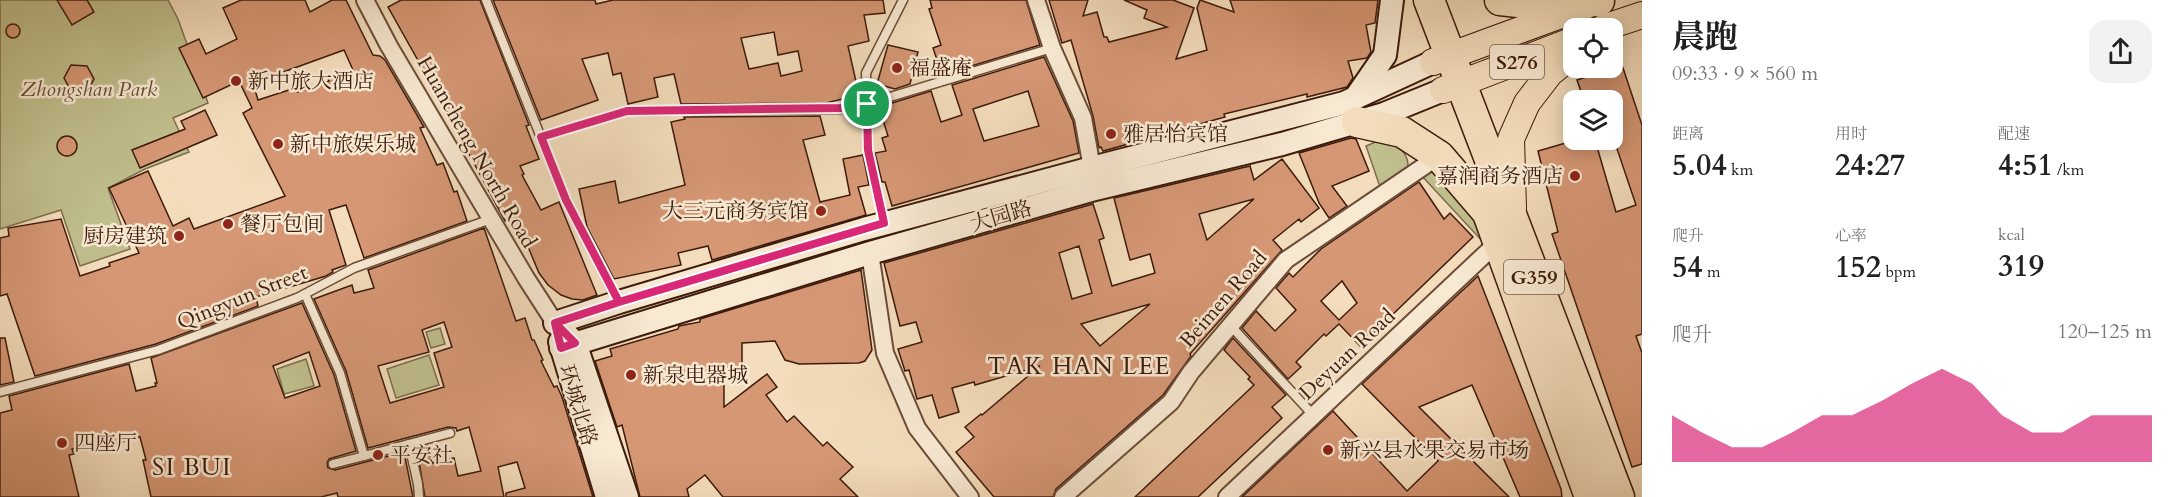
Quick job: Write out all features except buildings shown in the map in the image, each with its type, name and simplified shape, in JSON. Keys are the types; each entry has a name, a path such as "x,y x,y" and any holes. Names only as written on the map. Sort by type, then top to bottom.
{"highway":[{"name":"G359","path":"1410,0 1442,59"},
{"name":"G359","path":"1429,0 1442,59 1451,87 1590,497"},
{"path":"1500,0 1537,4 1603,17"},
{"path":"1356,110 1402,132 1439,156 1500,226"},
{"name":"G359","path":"1500,226 1600,446 1619,497"},
{"path":"1600,446 1634,497"}],"main road":[{"path":"1356,110 1385,55 1392,0"},
{"name":"S276","path":"1442,59 1603,17 1642,15"},
{"name":"S276","path":"1451,87 1563,44"},
{"name":"大园路","path":"568,346 870,253 1095,189 1282,144 1356,110 1442,59"},
{"path":"1500,226 1511,139 1527,103 1550,73 1563,63"},
{"name":"大园路","path":"555,323 884,223 1092,168 1344,103 1356,110 1384,114 1451,87"},
{"name":"环城北路","path":"555,323 568,346 627,497"},
{"name":"环城北路","path":"568,346 607,497"}],"street":[{"path":"1036,0 1052,48 1083,118 1092,168"},
{"name":"Huancheng North Road","path":"368,1 389,46 555,323"},
{"name":"Beimen Road","path":"1063,497 1171,402 1191,372 1286,260 1439,156"},
{"name":"Deyuan Road","path":"1227,497 1314,416 1500,226"},
{"path":"870,253 885,353 917,428 970,497"}],"lane":[{"path":"486,0 566,200 619,302"},
{"path":"884,223 868,150 866,73 903,0"},
{"path":"541,137 627,111 840,108 867,104 1052,48"},
{"name":"Qingyun Street","path":"0,392 158,350 304,294 354,268 491,219"},
{"path":"304,294 340,373 364,456"},
{"path":"1230,325 1314,416"},
{"path":"333,464 450,433"},
{"path":"409,444 418,484 418,497"}],"green space":[{"name":"Zhongshan Park","path":"0,0 168,0 178,19 208,103 173,118 189,152 145,169 108,188 130,249 80,266 61,210 0,229"},
{"path":"1378,141 1393,141 1403,152 1408,164 1407,174 1386,187 1379,184 1366,146"},
{"path":"1439,162 1485,213 1484,243 1421,175"},
{"path":"440,328 445,344 431,348 426,332"},
{"path":"429,355 439,385 396,398 387,369"},
{"path":"306,359 314,386 284,394 277,369"}],"place":[{"name":"福盛庵","path":"897,68"},
{"name":"新中旅大酒店","path":"236,81"},
{"name":"雅居怡宾馆","path":"1111,134"},
{"name":"新中旅娱乐城","path":"278,144"},
{"name":"嘉润商务酒店","path":"1575,176"},
{"name":"大三元商务宾馆","path":"821,211"},
{"name":"餐厅包间","path":"228,224"},
{"name":"厨房建筑","path":"179,236"},
{"name":"新泉电器城","path":"631,375"},
{"name":"四座厅","path":"62,443"},
{"name":"新兴县水果交易市场","path":"1328,450"},
{"name":"平安社","path":"378,455"}],"district":[{"name":"TAK HAN LEE","path":"1079,366"},
{"name":"SI BUI","path":"192,467"}],"route":[{"path":"867,104 840,108 627,111 541,137 566,200 619,302 555,323 561,348 575,343 555,323 884,223 868,150 867,104"}]}
